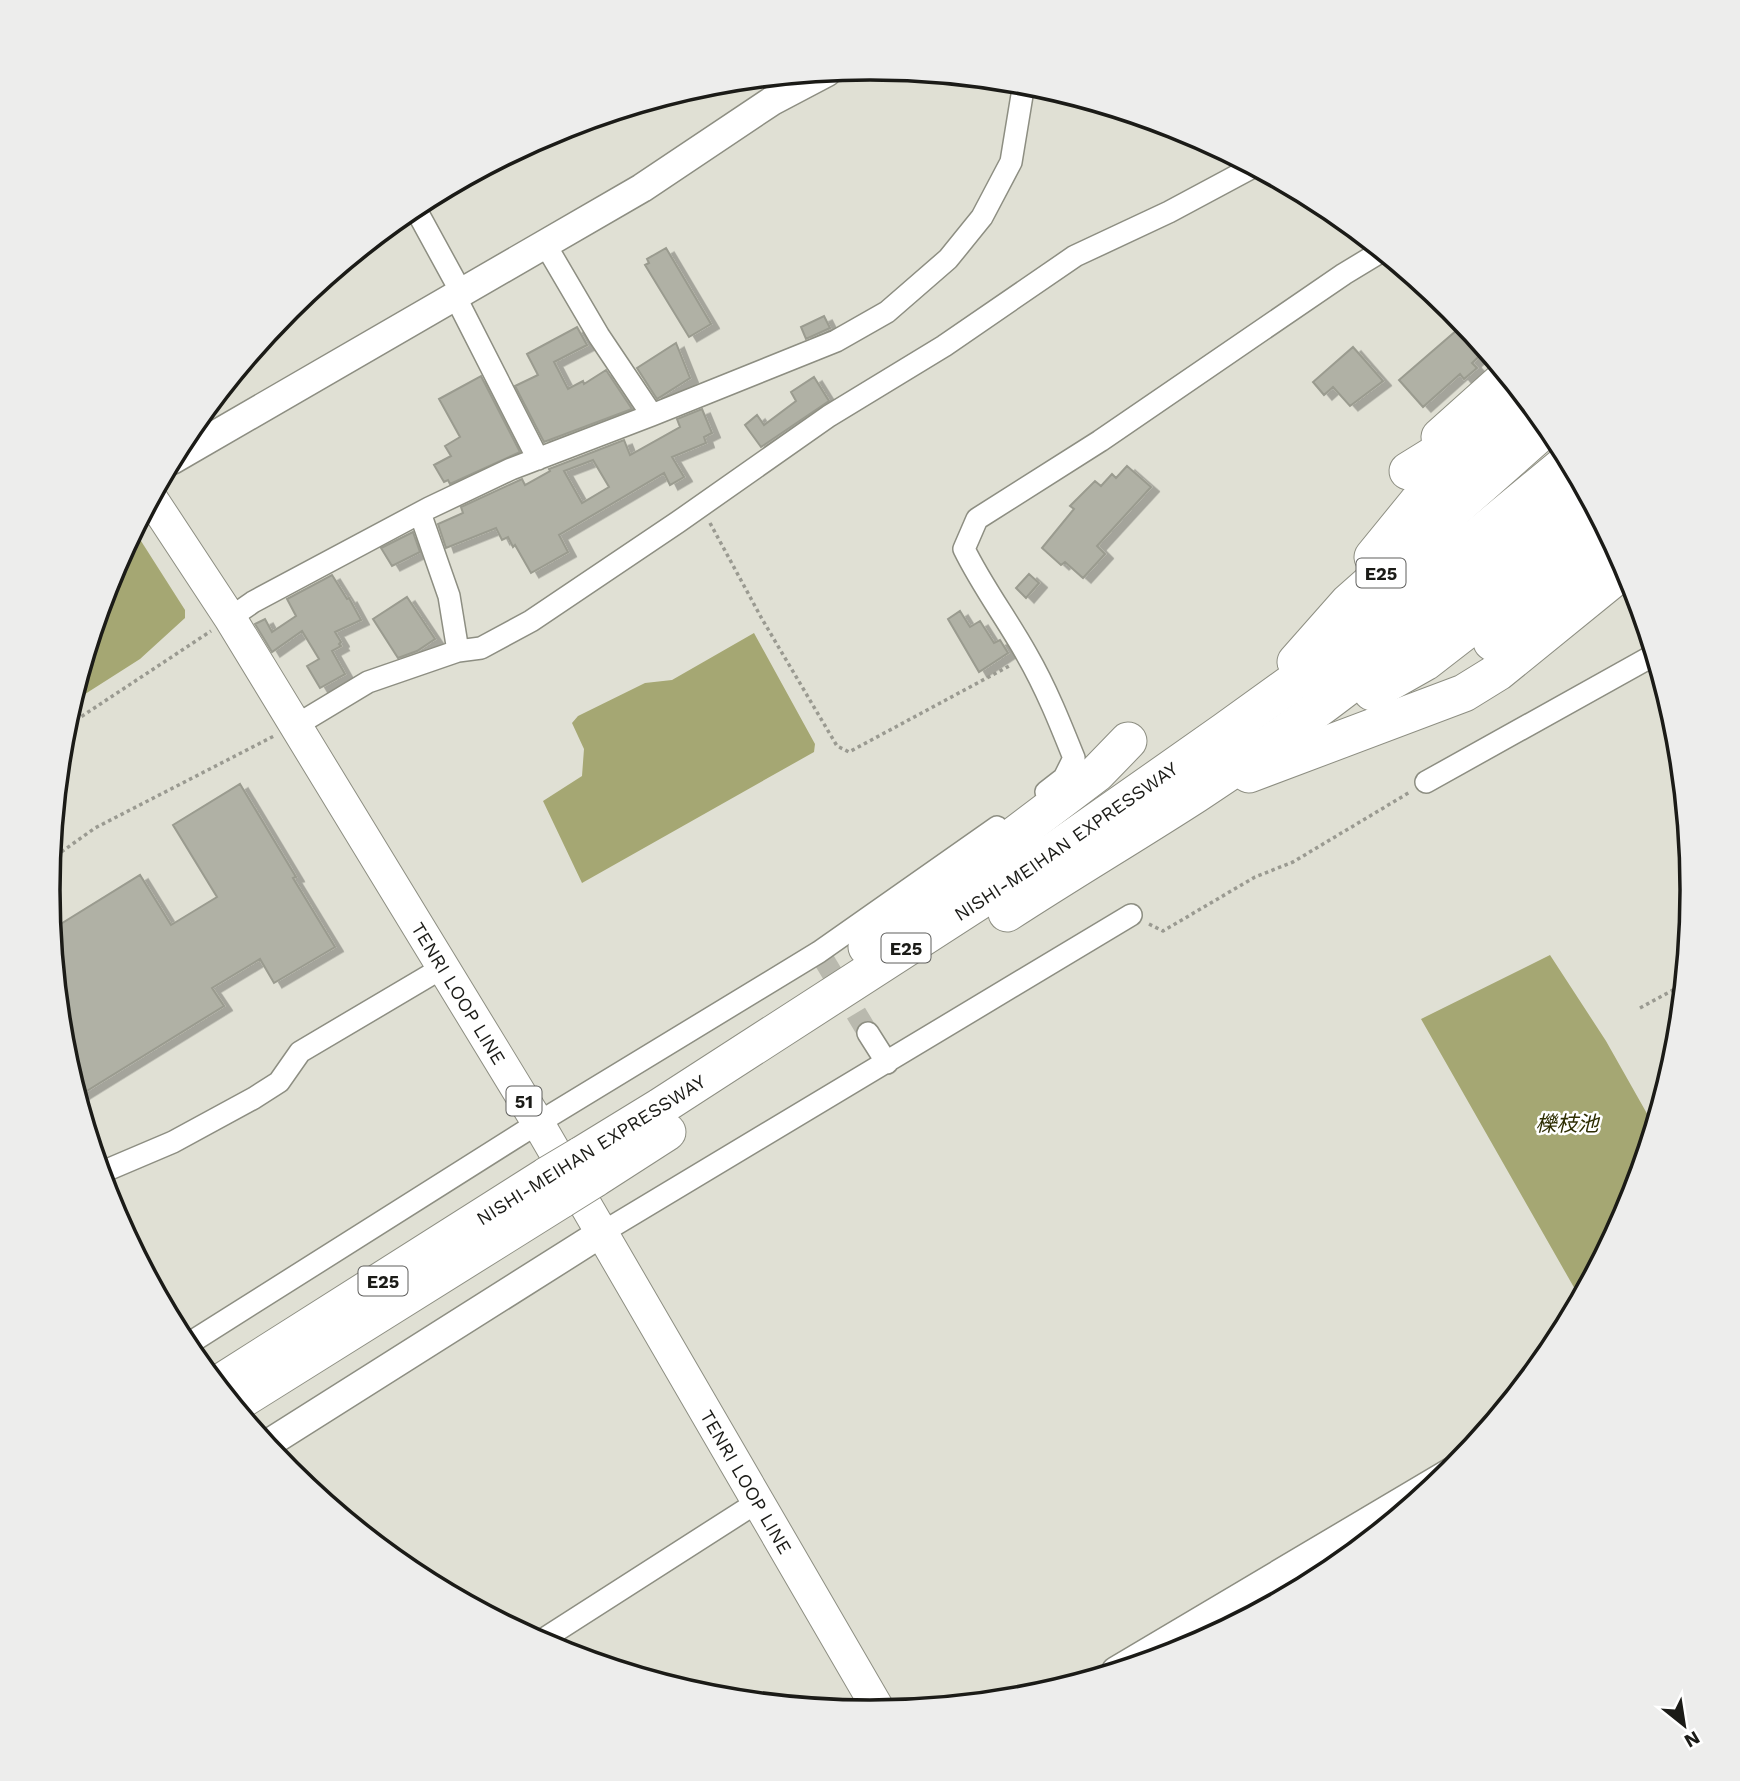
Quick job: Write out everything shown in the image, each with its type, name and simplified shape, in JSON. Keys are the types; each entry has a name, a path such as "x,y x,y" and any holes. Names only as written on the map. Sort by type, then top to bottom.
{"highway":[{"path":"1501,382 1446,430 1408,471 1450,445 1511,395"},
{"name":"E25","path":"1298,659 1349,588 1417,503 1523,410"},
{"name":"E25","path":"1349,588 1530,420"},
{"name":"E25","path":"1225,731 1298,659 1349,602 1539,434"},
{"name":"E25","path":"1225,731 1352,613 1548,446"},
{"name":"E25","path":"1225,731 1555,457"},
{"name":"NISHI-MEIHAN EXPRESSWAY","path":"587,1167 660,1107 1030,868 1225,731 1361,633 1561,468"},
{"name":"NISHI-MEIHAN EXPRESSWAY","path":"225,1381 555,1187 1195,794 1369,671 1444,612 1577,494"},
{"name":"E25","path":"1195,794 1401,667 1473,611 1585,509"},
{"name":"E25","path":"1195,794 1425,662 1496,607 1591,521"},
{"name":"E25","path":"1195,794 1471,645 1598,535"},
{"name":"E25","path":"1195,794 1474,655 1604,548"},
{"path":"1195,794 1485,662 1534,626 1610,561"},
{"path":"1195,794 1464,693 1498,672 1617,575"},
{"path":"660,1107 675,1083 803,995 1097,773 1128,741"},
{"name":"NISHI-MEIHAN EXPRESSWAY","path":"240,1400 555,1187"}],"main road":[{"name":"TENRI LOOP LINE","path":"157,506 230,618 538,1123 874,1701"}],"street":[{"path":"190,450 642,188 772,102 807,83"},
{"path":"230,618 253,602 420,513 511,469 836,341 887,312 948,259 982,216 1011,162 1022,95"},
{"path":"295,726 369,682 458,651 481,648 531,621 829,416 944,346 1075,256 1169,212 1243,172"},
{"path":"420,217 538,459"},
{"path":"545,244 599,336 652,415"},
{"path":"195,1340 538,1123 822,956 1064,778 1073,758 1056,712 1028,655 964,548 977,519 1100,441 1374,256"},
{"path":"420,513 449,596 458,651"},
{"path":"1426,782 1646,659"},
{"path":"275,1440 603,1232 1131,915"},
{"path":"109,1168 173,1142 254,1098 279,1082 300,1052 442,968"},
{"path":"868,1033 887,1063"},
{"path":"1151,1650 1404,1500"},
{"path":"550,1635 759,1501"}],"path":[{"path":"701,506 762,619 837,746 849,752 1028,655"},
{"path":"78,719 230,618"},
{"path":"61,852 94,828 295,726"},
{"path":"1131,915 1163,931 1255,877 1293,862 1426,782"},
{"path":"1640,1008 1675,989"}],"water":[{"path":"140,539 185,610 185,618 140,659 84,695 103,630"},
{"path":"754,633 815,744 814,752 582,883 543,801 582,776 584,749 572,723 578,716 645,683 672,680"},
{"name":"櫟枝池","path":"1550,955 1606,1041 1648,1116 1619,1201 1575,1290 1421,1019"}],"building":[{"path":"666,248 711,324 689,337 645,265 649,263 647,259"},
{"path":"824,316 830,328 806,339 801,327"},
{"path":"577,327 587,345 554,362 568,389 583,381 584,384 606,370 632,409 544,442 515,386 538,375 527,354"},
{"path":"1456,331 1479,356 1472,363 1477,368 1464,379 1460,374 1423,407 1399,380"},
{"path":"676,343 690,378 657,399 637,368"},
{"path":"1353,347 1383,381 1350,406 1333,387 1324,395 1313,382"},
{"path":"481,376 520,452 450,484 448,480 444,482 434,465 451,456 445,446 460,437 439,399"},
{"path":"814,377 829,401 761,447 745,425 757,415 764,425 796,401 791,392"},
{"path":"702,409 712,433 704,437 706,443 672,457 684,477 670,485 664,473 559,535 568,552 531,573 515,545 513,547 508,537 502,540 496,528 446,548 438,524 463,513 461,507 522,479 525,485 550,471 549,469 624,440 630,455 680,427 677,419","holes":["593,460 609,487 582,503 564,471"]},
{"path":"1127,466 1151,487 1097,546 1105,554 1083,578 1065,562 1061,565 1042,548 1074,509 1070,506 1095,481 1101,486 1112,474 1116,478"},
{"path":"413,532 420,552 392,566 381,548"},
{"path":"1029,574 1039,583 1026,598 1016,588"},
{"path":"332,575 361,620 335,632 341,646 332,651 345,674 320,688 307,666 319,659 302,631 272,652 255,624 265,619 272,632 296,616 287,599"},
{"path":"407,597 435,639 417,651 398,658 373,619"},
{"path":"960,611 970,627 980,621 994,643 1000,640 1008,653 979,672 948,619"},
{"path":"240,784 335,947 274,983 260,959 212,988 224,1006 85,1092 66,996 61,924 140,875 171,925 217,897 173,825"}],"tunnel":[{"path":"824,960 868,1033"}]}
